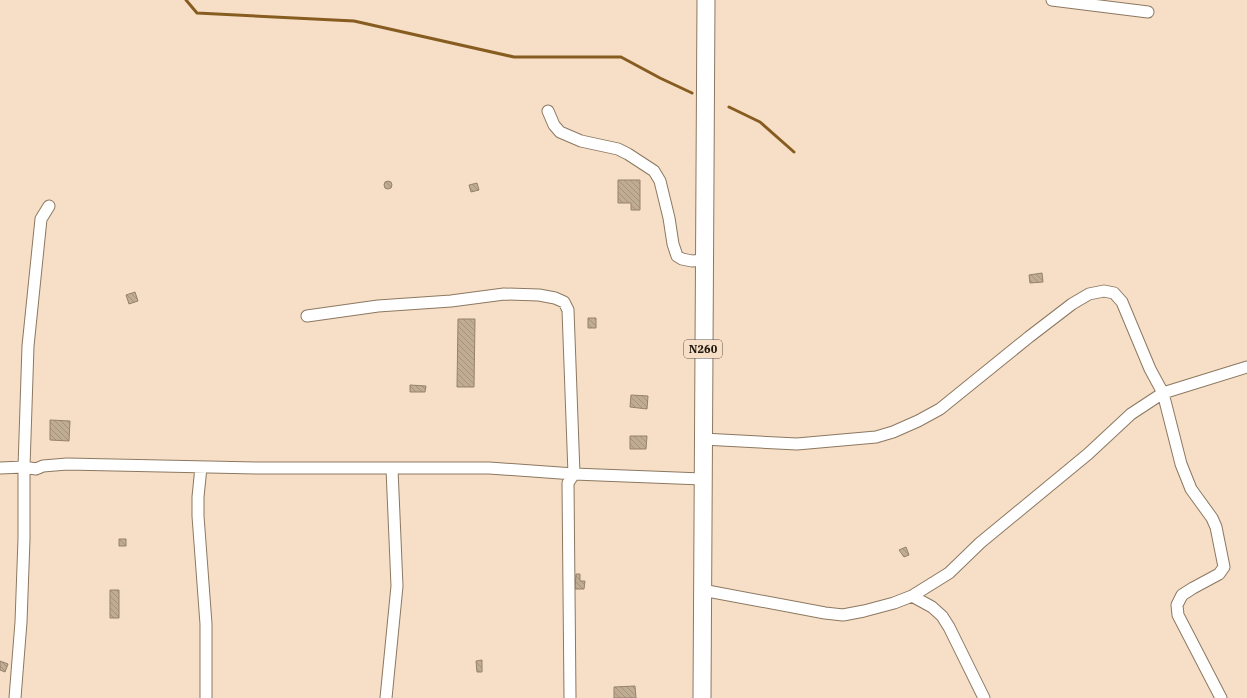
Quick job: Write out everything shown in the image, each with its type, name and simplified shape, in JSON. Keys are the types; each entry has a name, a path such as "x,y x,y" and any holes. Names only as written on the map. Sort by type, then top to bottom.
{"main road":[{"name":"N260","path":"702,698 702,479 706,0"}],"street":[{"path":"1052,0 1148,12"},
{"path":"548,111 554,125 560,132 581,142 618,149 654,171 660,181 669,218 673,244 677,256 682,260 704,260"},
{"path":"14,698 21,622 24,539 24,467 29,339 41,219 50,206"},
{"path":"703,439 797,444 876,437 893,432 940,409 1016,347 1072,304 1089,294 1104,291 1114,293 1122,302 1150,369 1163,393 1181,464 1191,489 1212,518 1216,527 1224,567 1219,574 1182,595 1177,604 1178,615 1221,698"},
{"path":"307,316 378,306 451,301 504,294 539,295 555,298 564,302 568,310 574,474 568,483 570,698"},
{"path":"702,590 825,614 843,615 894,603 912,596 949,573 985,539 1088,454 1131,414 1163,393 1247,367"},
{"path":"0,468 24,467 36,469 44,466 67,464 392,469 490,468 574,474 702,479"},
{"path":"201,467 198,504 206,624 206,698"},
{"path":"386,698 397,586 392,469"},
{"path":"912,596 932,607 942,616 949,627 984,698"}],"building":[{"path":"618,180 640,180 640,210 631,210 631,203 618,203"},
{"path":"388,181 391,182 391,188 388,189 385,188 384,185 385,182"},
{"path":"477,183 479,190 471,192 469,185"},
{"path":"1042,273 1043,282 1030,283 1029,275"},
{"path":"135,292 138,301 129,304 126,295"},
{"path":"588,318 596,318 596,328 588,328"},
{"path":"458,319 475,319 474,387 457,387"},
{"path":"410,385 426,386 425,392 410,392"},
{"path":"631,395 648,396 647,409 630,407"},
{"path":"50,420 70,421 69,441 50,440"},
{"path":"630,436 647,436 646,449 630,449"},
{"path":"119,539 126,539 126,546 119,546"},
{"path":"906,547 909,555 904,557 899,550"},
{"path":"576,574 580,574 580,581 585,581 584,589 575,589"},
{"path":"110,590 119,590 119,618 110,618"},
{"path":"482,660 482,672 477,672 476,661"},
{"path":"0,661 8,664 5,672 0,670"},
{"path":"635,686 636,698 614,698 614,687"}],"waterway":[{"path":"186,0 197,13 354,21 514,57 621,57 692,93"},
{"path":"729,107 760,122 794,152"}]}
